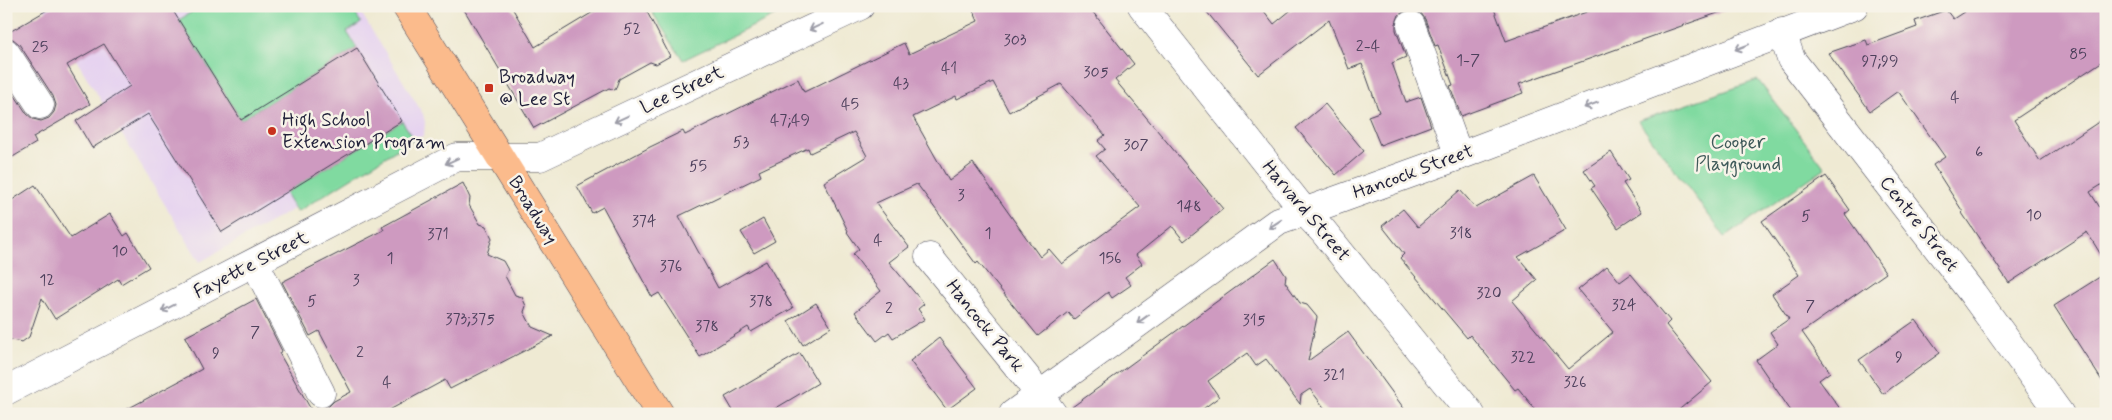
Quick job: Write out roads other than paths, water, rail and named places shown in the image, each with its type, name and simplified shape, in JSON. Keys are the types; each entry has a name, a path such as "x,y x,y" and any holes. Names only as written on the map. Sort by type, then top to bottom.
{"main road":[{"name":"Broadway","path":"406,6 660,414"}],"street":[{"name":"Lee Street","path":"500,157 540,157 860,6"},
{"name":"Harvard Street","path":"1142,6 1304,211 1323,231 1471,414"},
{"name":"Hancock Street","path":"1013,414 1047,404 1279,221 1459,156 1854,6"},
{"path":"1411,25 1459,156"},
{"name":"Centre Street","path":"1782,32 1791,59 1973,294 2060,414"},
{"path":"6,53 40,105"},
{"name":"Fayette Street","path":"6,391 457,157 500,157"},
{"name":"Hancock Park","path":"929,256 1047,404"},
{"path":"255,263 321,393"}],"place":[{"name":"Broadway @ Lee St","path":"489,88"},
{"name":"High School Extension Program","path":"272,131"}],"park label":[{"name":"Cooper Playground","path":"1738,153"}]}
